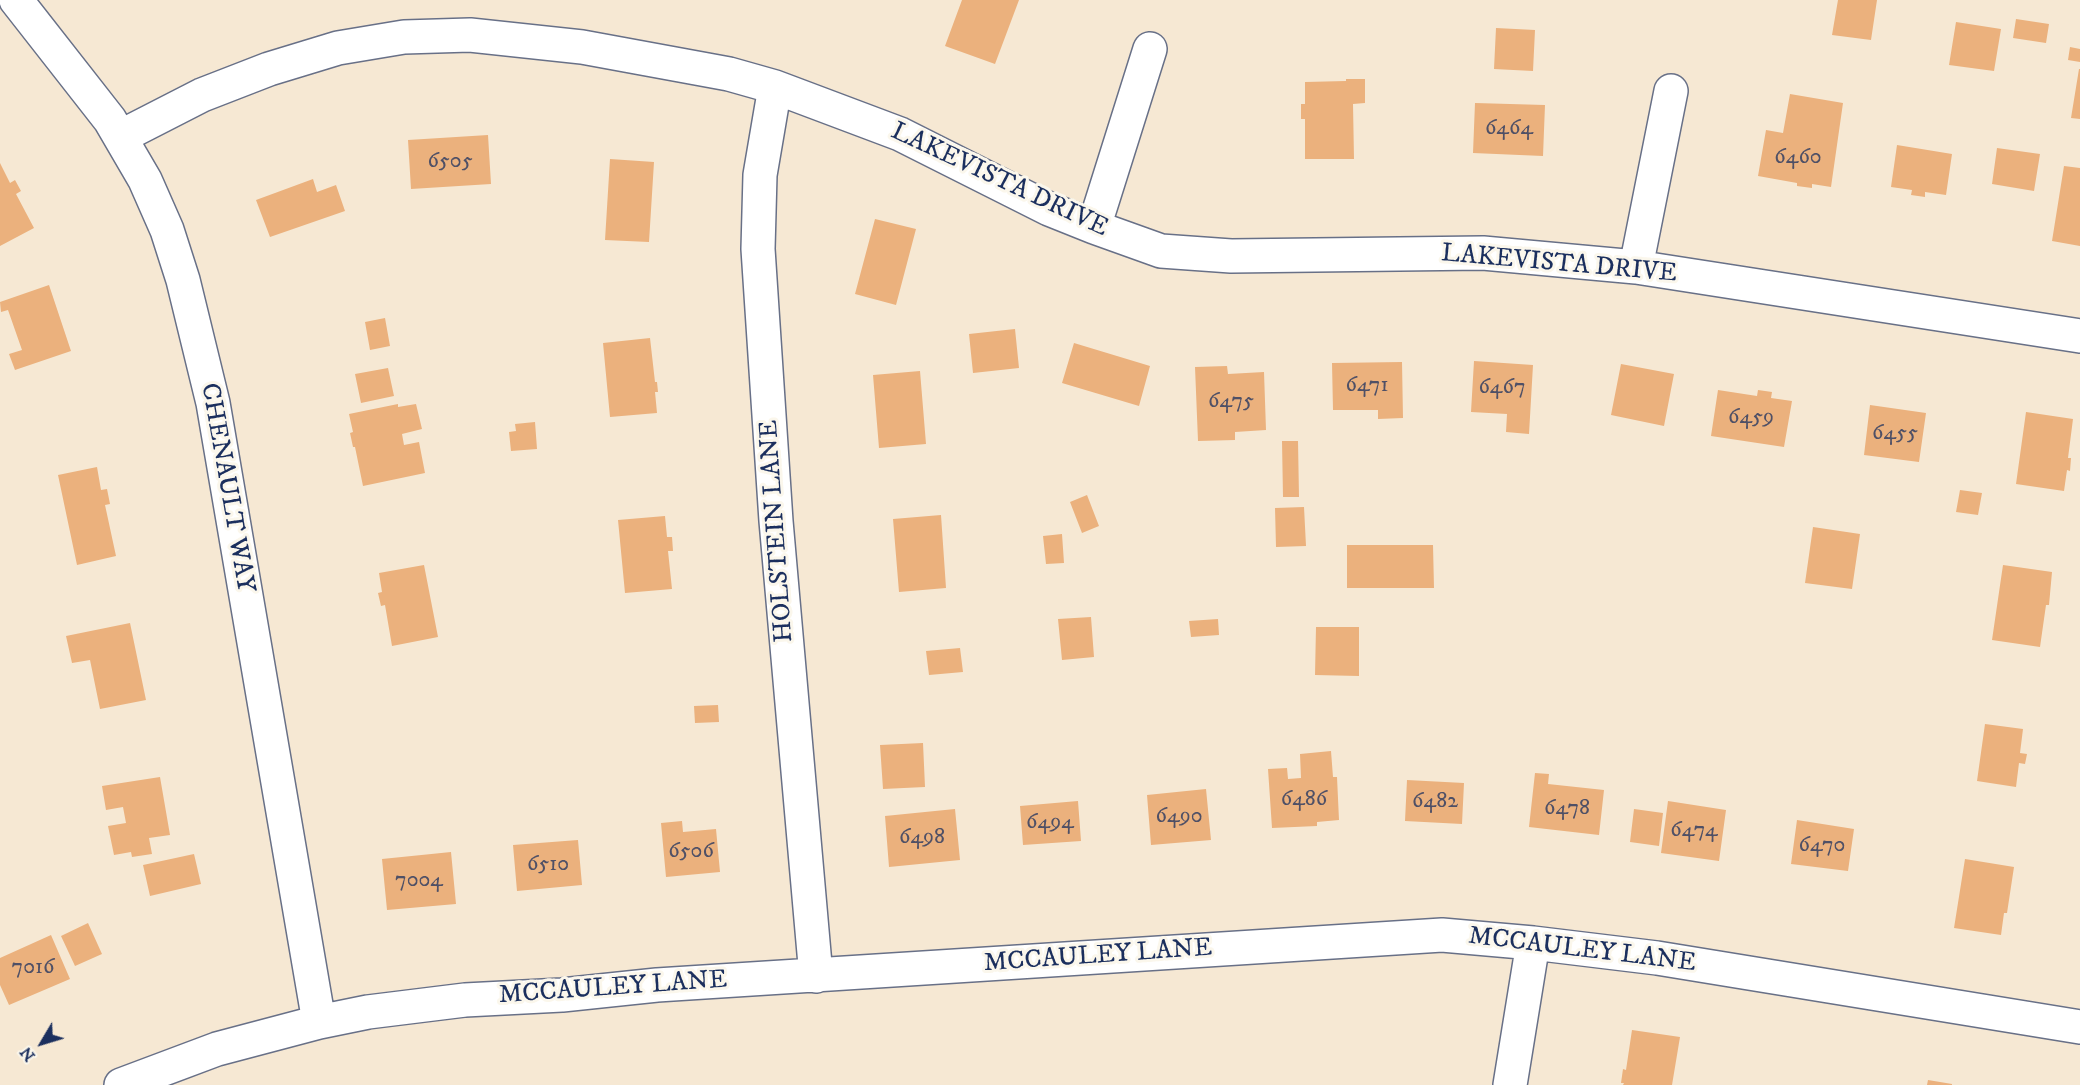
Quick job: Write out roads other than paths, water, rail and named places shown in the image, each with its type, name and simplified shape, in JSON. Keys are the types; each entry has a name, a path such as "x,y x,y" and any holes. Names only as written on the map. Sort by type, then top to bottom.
{"street":[{"name":"CHENAULT WAY","path":"16,0 110,120 145,180 167,230 183,280 213,403 320,1022"},
{"name":"LAKEVISTA DRIVE","path":"120,137 202,96 269,69 338,48 404,37 470,35 582,47 729,74 775,87 900,134 1049,209 1161,251 1232,256 1483,253 1636,267 2080,336"},
{"path":"1094,227 1150,49"},
{"name":"HOLSTEIN LANE","path":"775,87 760,175 758,249 776,521 816,976"},
{"path":"1636,267 1671,91"},
{"name":"MCCAULEY LANE","path":"121,1085 217,1049 320,1022 368,1012 465,1000 562,995 657,985 1442,935 1657,958 2080,1027"},
{"path":"1510,1085 1533,943"}]}
